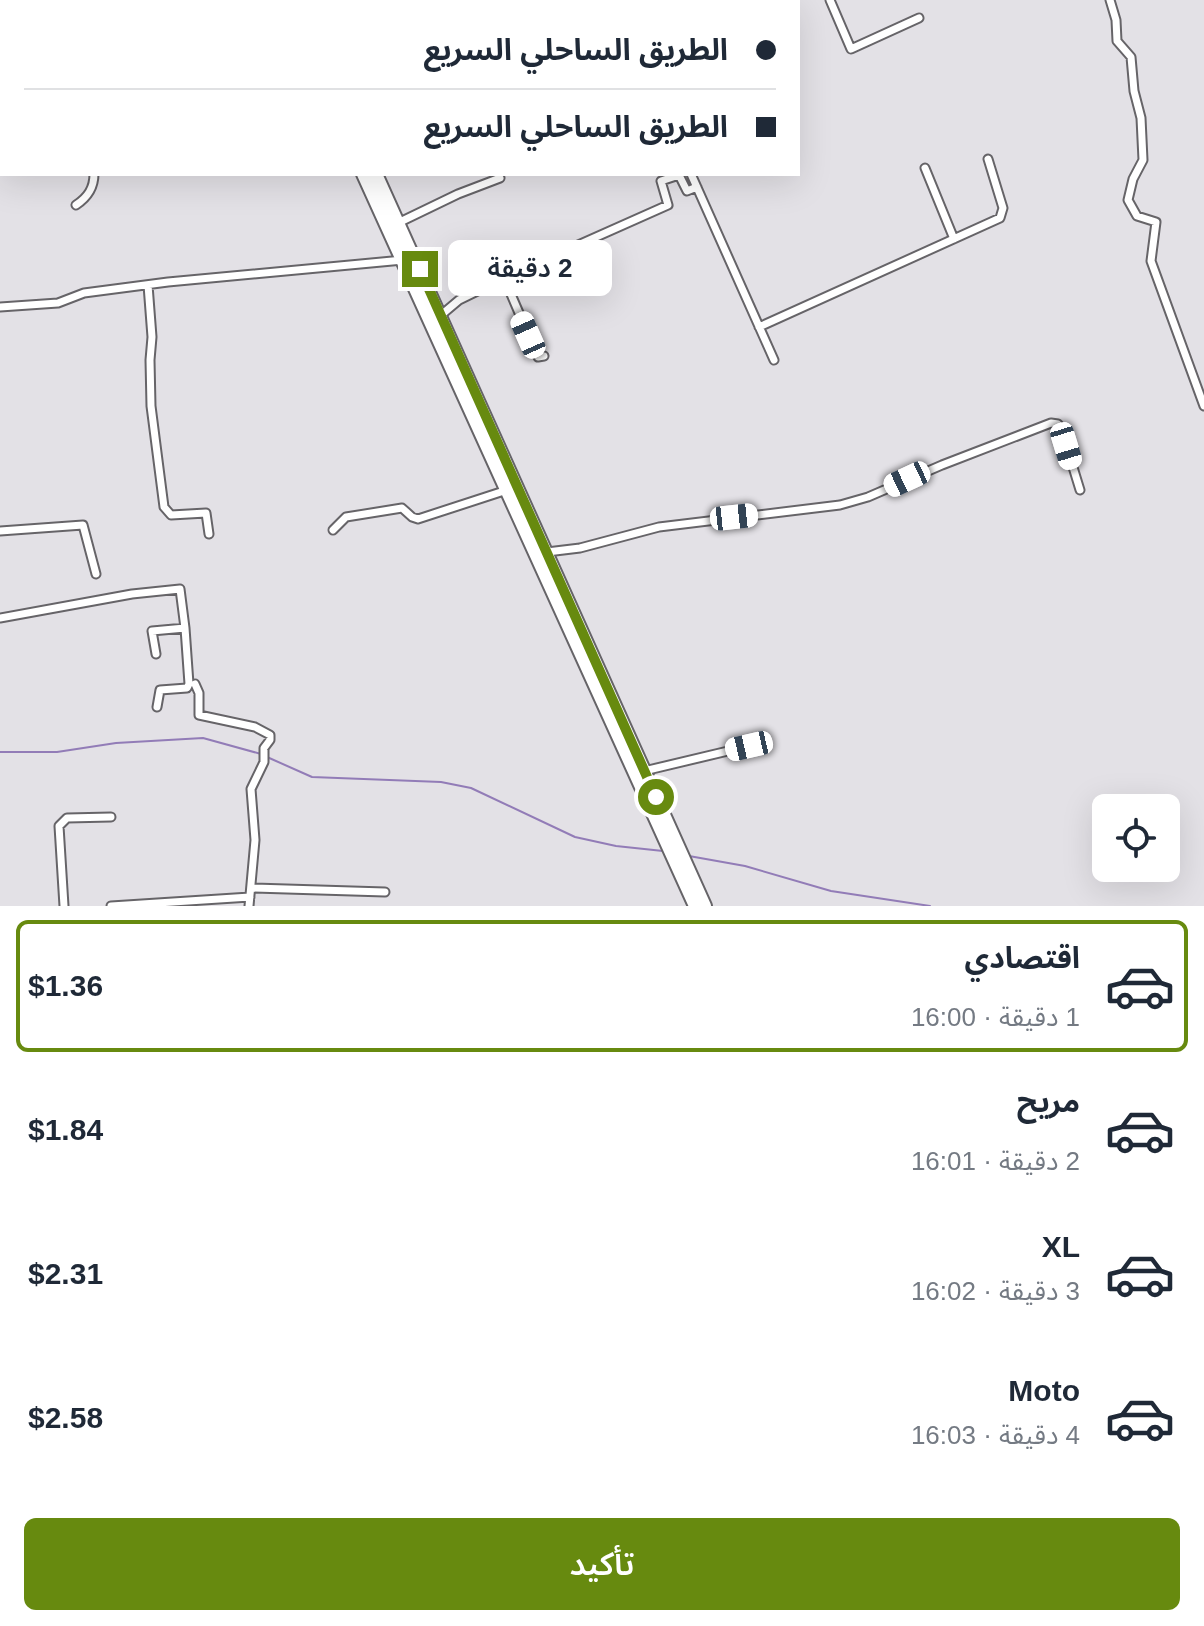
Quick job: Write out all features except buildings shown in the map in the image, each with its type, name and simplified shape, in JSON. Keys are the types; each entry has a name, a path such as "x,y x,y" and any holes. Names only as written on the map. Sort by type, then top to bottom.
{"highway":[{"path":"364,176 681,864 705,906"},
{"path":"377,176 644,771 664,826"},
{"path":"681,864 695,906"}],"street":[{"path":"830,0 851,49 919,18"},
{"path":"1110,0 1116,20 1117,41 1131,57 1134,91 1141,118 1143,160 1133,179 1128,200 1137,216 1156,222 1151,261 1204,406"},
{"path":"759,327 998,220 1003,213 988,159"},
{"path":"925,168 954,239"},
{"path":"76,205 86,198 93,176"},
{"path":"440,316 459,300 504,278 668,205 661,181 676,176"},
{"path":"680,176 687,191 697,187"},
{"path":"692,176 774,360"},
{"path":"400,222 500,178"},
{"path":"0,307 58,303 84,293 148,285 403,260"},
{"path":"504,278 538,357 544,356"},
{"path":"148,285 152,337 151,406 164,507 171,515 206,513 209,534"},
{"path":"547,552 580,548 659,527 840,505 868,497 1051,423 1061,428 1080,490"},
{"path":"333,530 346,517 402,508 418,519 507,490"},
{"path":"0,531 83,525 96,574"},
{"path":"0,618 75,603 180,589 189,684 187,688 160,690 157,707"},
{"path":"156,654 152,631 185,628"},
{"path":"111,906 249,902 255,840 251,789 264,762 264,748 270,735 255,727 199,715 199,693 195,684"},
{"path":"644,771 749,746"},
{"path":"64,906 59,826 67,818 111,817"},
{"path":"251,888 385,892"}],"waterway":[{"path":"0,752 57,752 116,743 203,738 261,754"},
{"path":"267,757 312,777 441,782 471,788 575,837 616,846 663,851"},
{"path":"689,856 745,866 831,891 930,906"}],"route":[{"path":"420,269 656,797"}]}
